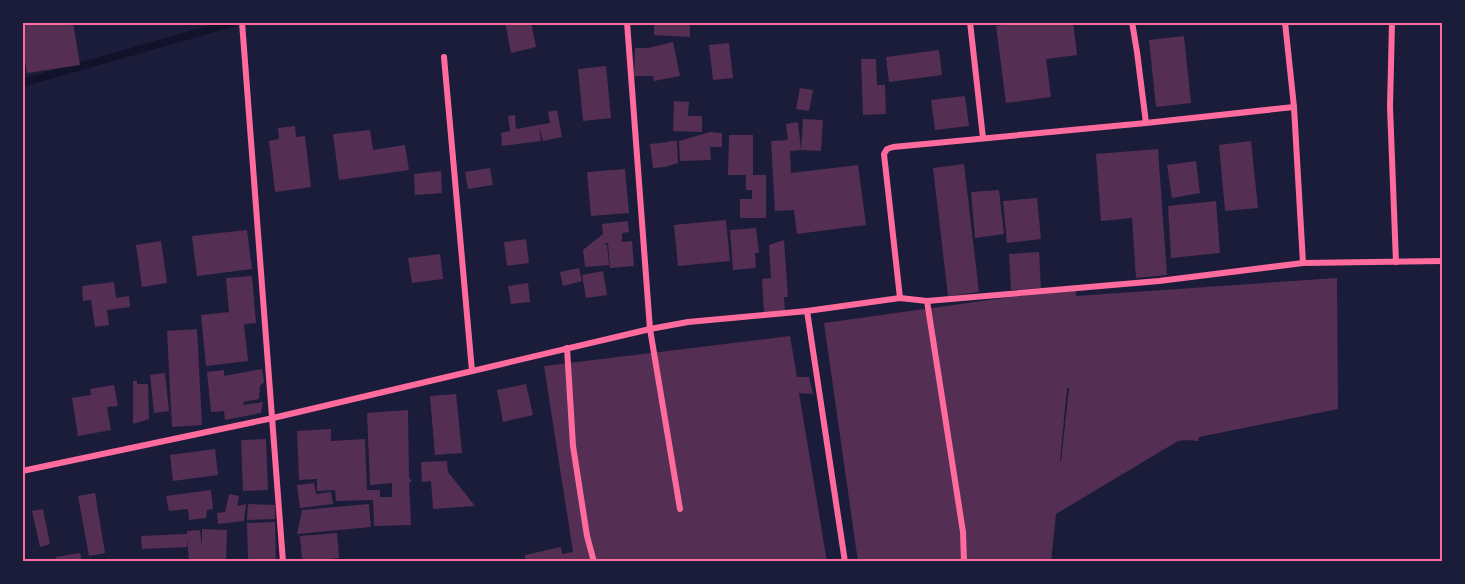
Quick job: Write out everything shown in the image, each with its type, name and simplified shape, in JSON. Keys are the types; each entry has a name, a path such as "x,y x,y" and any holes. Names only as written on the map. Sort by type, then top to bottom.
{"street":[{"path":"242,22 283,561"},
{"path":"627,22 650,329 680,508"},
{"path":"970,22 983,138"},
{"path":"1132,22 1146,123"},
{"path":"1285,22 1294,107 1303,263"},
{"path":"1392,22 1390,107 1396,262"},
{"path":"444,57 472,370"},
{"path":"900,298 884,154 887,149 1294,107"},
{"path":"22,471 273,418 567,348 688,322 807,311 900,298 927,301 1159,281 1303,263 1443,261"},
{"path":"927,301 963,532 964,561"},
{"path":"807,311 845,561"},
{"path":"567,348 573,446 587,536 594,561"}],"building":[{"path":"22,22 73,22 80,65 27,73 22,42"},
{"path":"505,22 531,22 536,47 511,53"},
{"path":"654,22 690,22 690,37 654,35"},
{"path":"1024,22 1073,22 1077,55 1046,59 1051,97 1006,103 996,26"},
{"path":"1184,36 1191,103 1156,107 1149,40"},
{"path":"673,42 680,76 654,81 653,76 634,76 635,48 648,48"},
{"path":"729,43 733,78 713,80 709,45"},
{"path":"939,50 942,75 889,82 886,57"},
{"path":"861,59 876,59 877,85 885,85 886,114 863,115"},
{"path":"606,66 611,118 583,121 578,69"},
{"path":"800,88 813,90 809,111 796,109"},
{"path":"965,96 969,126 935,130 931,100"},
{"path":"674,101 689,102 688,116 702,116 702,132 673,131"},
{"path":"557,110 562,137 543,141 539,126 541,141 502,146 501,133 510,131 508,116 515,115 516,129 550,123 548,112"},
{"path":"803,119 823,120 821,151 801,150"},
{"path":"798,122 801,150 790,151 791,173 858,165 866,225 797,234 794,210 775,211 771,141 788,140 786,124"},
{"path":"295,126 296,137 305,136 311,187 275,192 269,141 279,139 278,128"},
{"path":"370,130 373,150 405,145 409,170 339,180 333,134"},
{"path":"710,132 722,133 722,147 710,147 711,160 680,161 679,141"},
{"path":"729,135 753,135 753,175 766,175 766,218 740,218 740,199 752,199 752,190 746,190 746,175 728,175"},
{"path":"677,141 678,163 653,168 650,144"},
{"path":"1251,141 1258,208 1225,211 1219,145"},
{"path":"1158,149 1167,275 1136,278 1132,218 1101,221 1096,154"},
{"path":"1196,161 1200,193 1172,198 1167,165"},
{"path":"964,164 979,292 948,296 933,168"},
{"path":"490,168 493,185 468,189 465,172"},
{"path":"625,169 629,213 591,216 587,172"},
{"path":"441,171 442,193 415,195 414,174"},
{"path":"999,190 1004,234 975,238 971,192"},
{"path":"1037,198 1041,239 1007,243 1003,201"},
{"path":"1216,201 1220,253 1171,258 1168,206"},
{"path":"726,220 730,261 678,266 674,225"},
{"path":"628,221 629,232 622,233 622,242 632,241 634,266 610,268 608,243 604,244 607,245 609,265 585,267 583,250 603,234 602,224"},
{"path":"756,228 759,253 755,253 756,268 733,270 730,230"},
{"path":"247,230 252,269 197,276 192,236"},
{"path":"526,239 529,263 507,266 504,242"},
{"path":"784,240 788,297 784,297 785,311 764,313 762,279 771,278 769,245"},
{"path":"161,241 167,283 142,287 136,245"},
{"path":"1039,252 1041,288 1011,290 1009,254"},
{"path":"440,254 443,279 412,283 408,258"},
{"path":"579,268 582,281 563,286 560,272"},
{"path":"603,271 607,295 586,298 582,275"},
{"path":"252,276 256,323 244,324 248,361 206,366 201,315 229,312 226,278"},
{"path":"1337,278 1338,409 1199,437 1198,441 1178,441 1056,514 1051,562 858,562 824,323 1076,288 1076,296","holes":["1067,388 1069,388 1061,461 1060,461"]},
{"path":"114,282 116,298 129,296 130,307 107,310 109,325 95,327 91,300 83,301 82,286"},
{"path":"528,283 530,302 511,304 508,286"},
{"path":"197,329 202,425 172,427 167,331"},
{"path":"790,336 797,377 809,377 813,394 799,393 827,562 525,562 525,555 561,547 562,554 573,552 544,366"},
{"path":"262,369 264,382 260,386 259,399 244,402 243,405 263,402 261,413 225,420 224,411 211,412 207,372 224,370 224,376"},
{"path":"165,373 169,411 154,413 150,375"},
{"path":"133,381 137,381 137,384 148,384 149,419 133,424"},
{"path":"526,384 533,415 503,422 497,390"},
{"path":"114,385 118,406 107,407 111,430 78,436 72,398 91,395 90,389"},
{"path":"456,394 462,453 435,455 430,396"},
{"path":"408,410 409,477 412,482 409,482 411,525 374,526 373,500 336,501 335,490 317,491 317,479 299,480 297,431 331,429 331,441 365,439 367,490 380,490 380,497 392,497 392,483 370,485 367,413"},
{"path":"266,439 268,490 243,491 241,440"},
{"path":"215,449 218,475 173,481 170,455"},
{"path":"447,461 448,472 475,506 433,509 431,481 422,482 421,462"},
{"path":"314,483 316,494 331,492 333,504 300,508 297,485"},
{"path":"211,490 213,509 207,510 206,518 189,520 188,509 169,511 166,496"},
{"path":"95,493 105,553 89,556 78,496"},
{"path":"229,494 239,496 237,506 246,504 244,521 218,524 217,513 225,512"},
{"path":"248,504 275,505 275,519 247,520"},
{"path":"369,504 371,527 297,534 302,510"},
{"path":"43,509 50,544 40,547 32,511"},
{"path":"275,522 276,562 248,562 247,523"},
{"path":"202,529 227,530 226,561 189,560 187,538 187,547 142,549 141,536 187,534 187,531 200,530 202,548"},
{"path":"337,533 339,558 302,561 300,536"},
{"path":"80,553 82,562 57,562 56,557"}],"waterway":[{"path":"22,83 236,22"}]}
